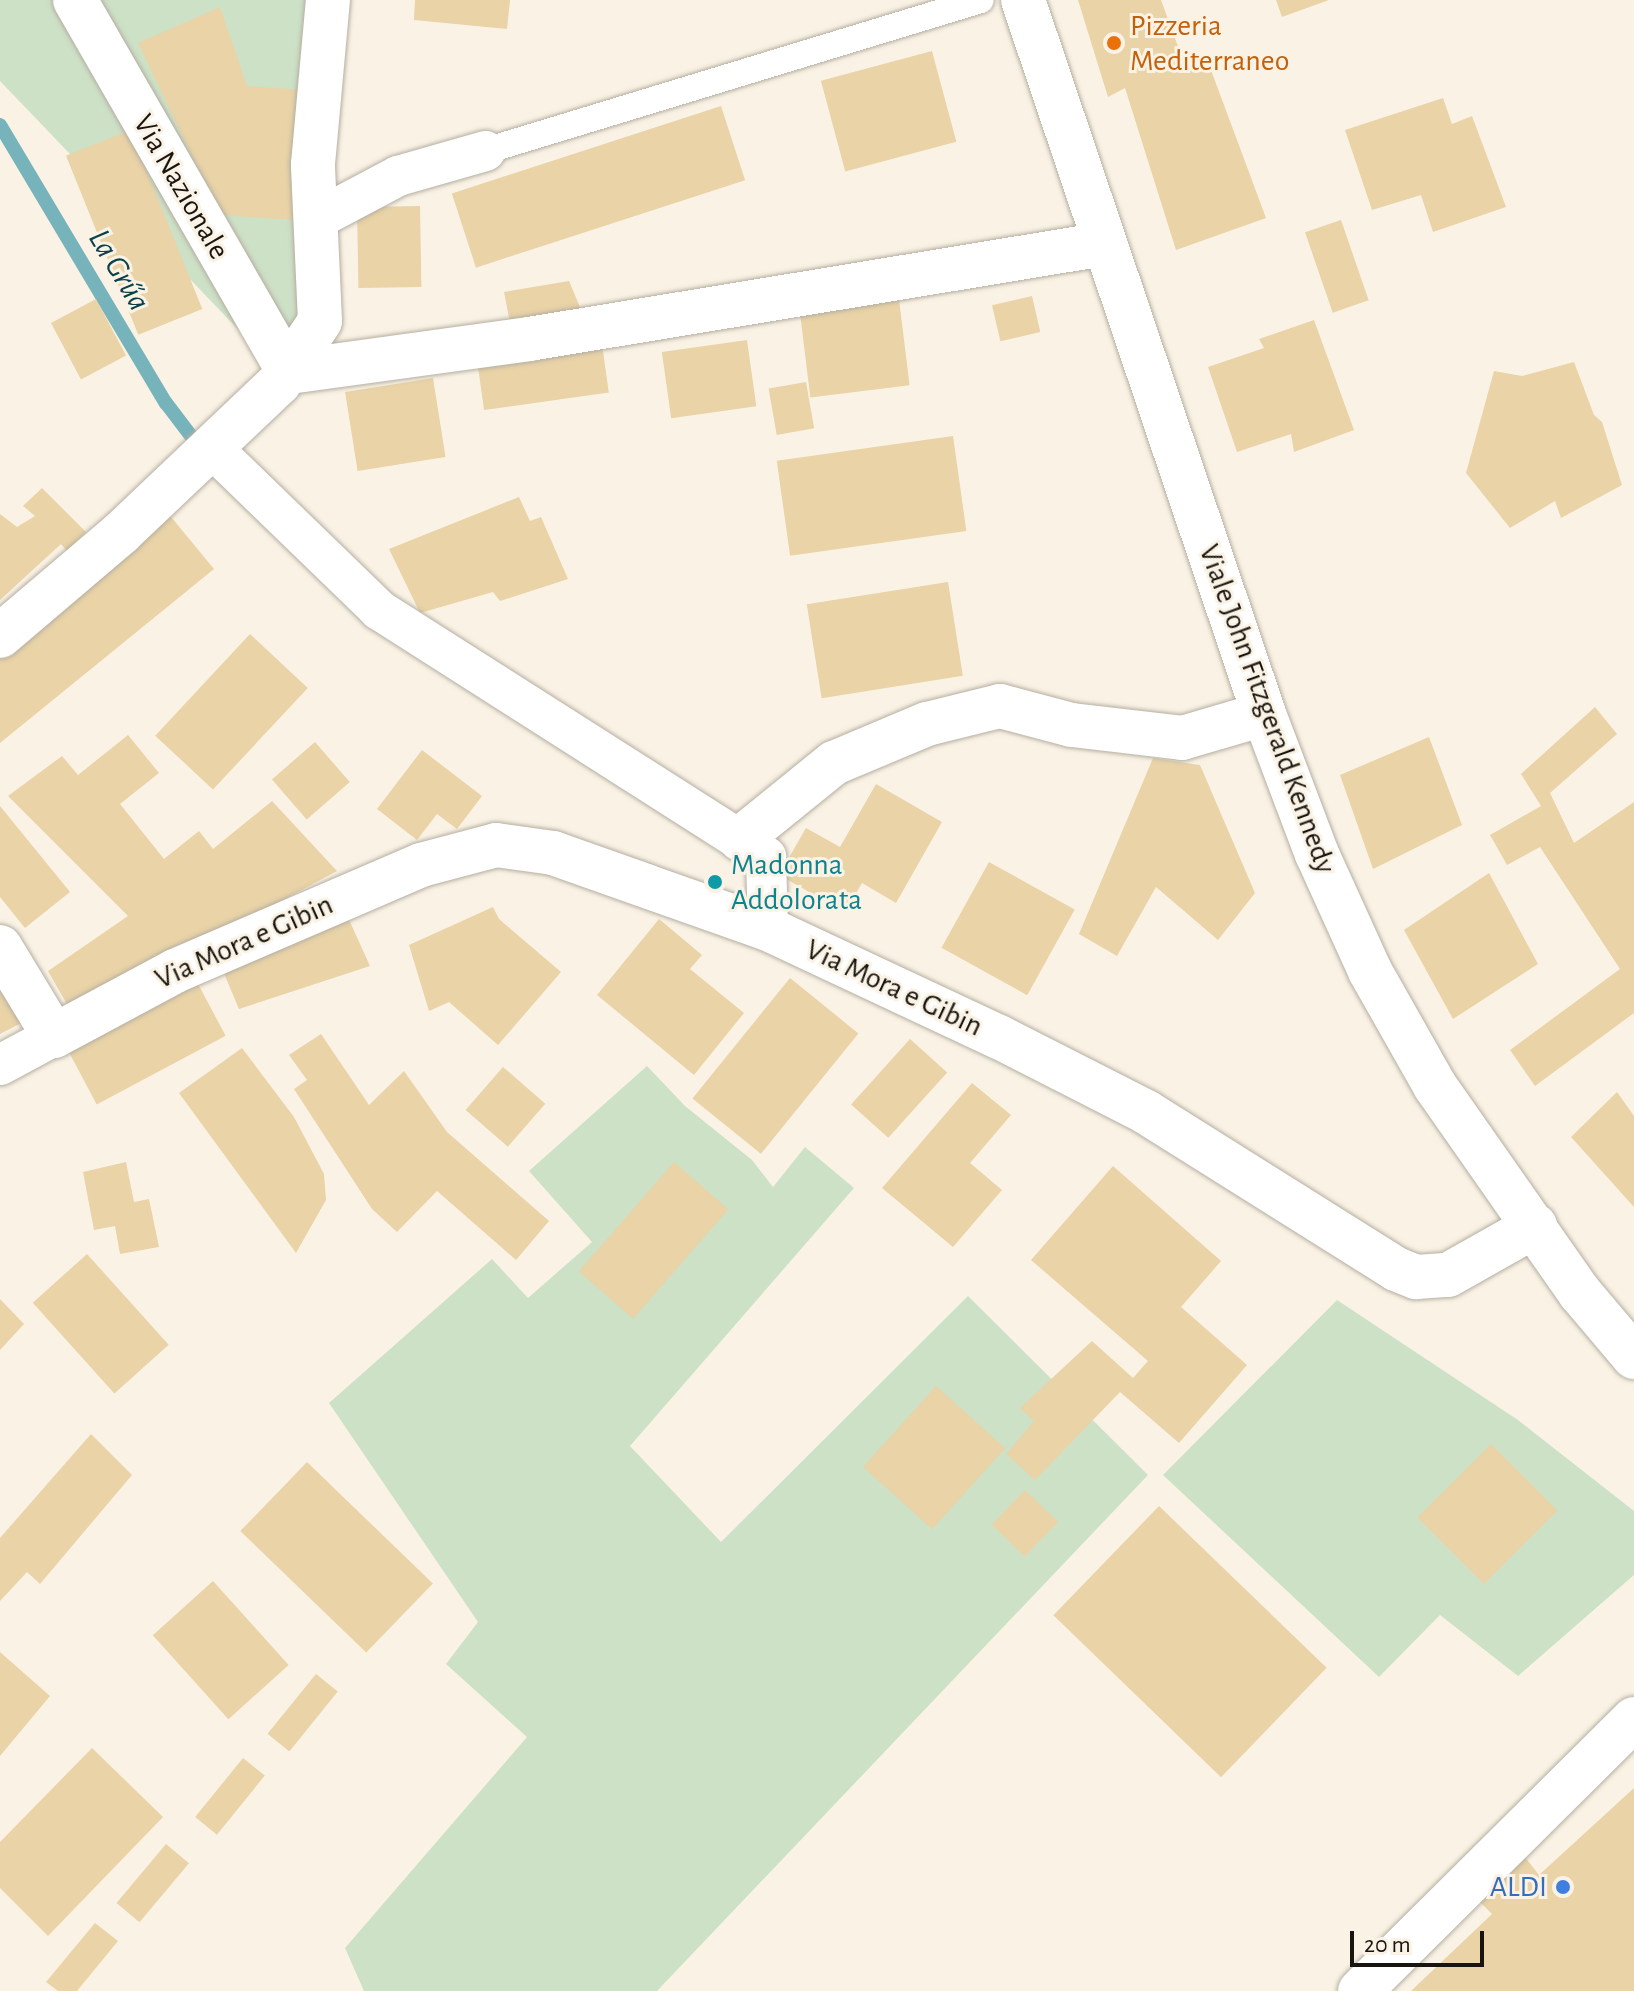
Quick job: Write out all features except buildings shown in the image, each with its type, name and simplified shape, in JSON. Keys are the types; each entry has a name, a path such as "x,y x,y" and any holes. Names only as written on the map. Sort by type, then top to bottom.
{"street":[{"name":"Via Nazionale","path":"75,0 289,372"},
{"path":"0,636 121,533 289,372 320,321 313,164 328,0"},
{"name":"Viale John Fitzgerald Kennedy","path":"1023,0 1264,714 1317,854 1370,971 1435,1086 1580,1293 1634,1357"},
{"path":"315,220 398,176 485,151"},
{"path":"289,372 529,339 1104,244"},
{"path":"211,447 379,610 766,857 768,929"},
{"path":"740,839 834,763 927,724 1000,706 1072,725 1182,738 1264,714"},
{"name":"Via Mora e Gibin","path":"0,1065 175,971 421,865 496,845 553,853 768,929 1146,1112 1396,1269 1416,1277 1448,1275 1535,1226"},
{"path":"0,947 54,1036"},
{"path":"1360,1991 1634,1719"}],"lane":[{"path":"485,151 981,0"}],"green space":[{"path":"0,0 72,0 280,373 0,81"},
{"path":"81,0 319,0 310,270 289,357"},
{"path":"647,1066 685,1106 752,1160 773,1187 805,1147 854,1188 630,1446 721,1542 968,1296 1148,1475 657,1991 364,1991 345,1948 527,1737 446,1664 478,1622 329,1403 492,1259 528,1298 592,1242 529,1171"},
{"path":"1337,1300 1518,1420 1634,1511 1634,1575 1518,1676 1440,1615 1379,1677 1163,1475"}],"waterway":[{"name":"La Grűa","path":"0,125 166,403 195,441"}],"place":[{"name":"Pizzeria Mediterraneo","path":"1114,43"},
{"name":"Madonna Addolorata","path":"715,882"},
{"name":"ALDI","path":"1563,1887"}]}
